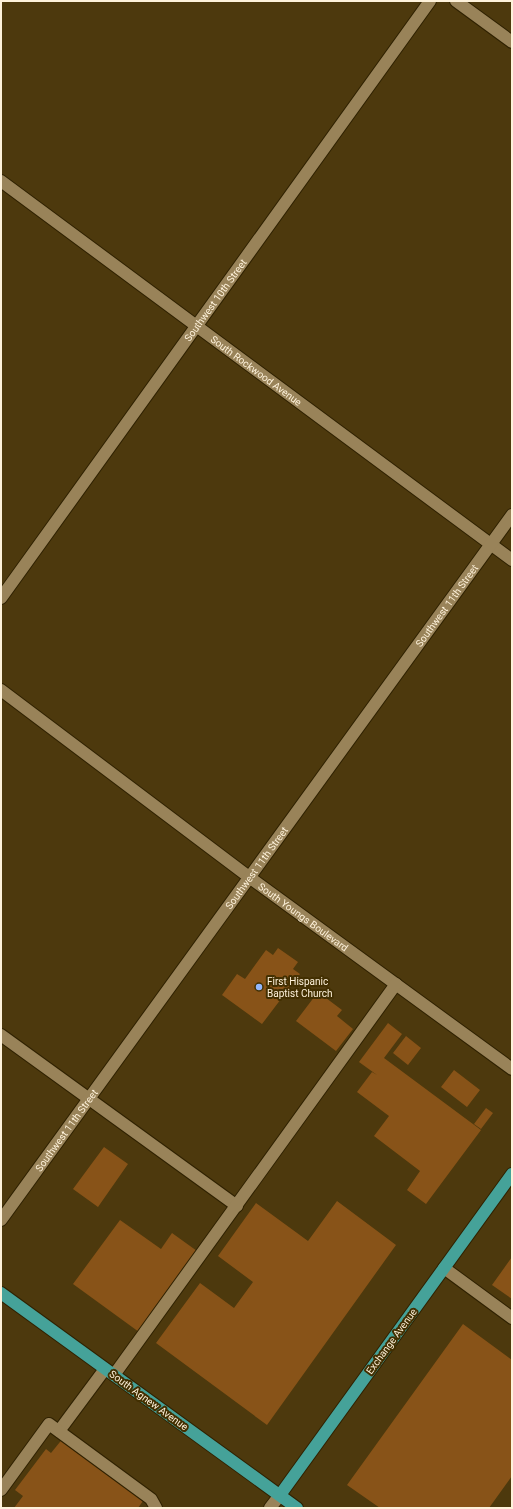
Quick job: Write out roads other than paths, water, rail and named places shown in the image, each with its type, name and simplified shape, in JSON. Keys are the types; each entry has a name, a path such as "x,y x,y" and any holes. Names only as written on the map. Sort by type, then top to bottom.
{"main road":[{"name":"Exchange Avenue","path":"280,1495 512,1174"},
{"name":"South Agnew Avenue","path":"1,1293 297,1508"}],"street":[{"name":"Southwest 10th Street","path":"1,598 430,1"},
{"path":"456,1 512,42"},
{"name":"South Rockwood Avenue","path":"1,181 512,560"},
{"name":"Southwest 11th Street","path":"1,1220 512,515"},
{"name":"South Youngs Boulevard","path":"1,690 250,877 512,1069"},
{"path":"59,1431 110,1372 237,1206 396,984"},
{"path":"1,1035 237,1206"},
{"path":"444,1268 512,1318"},
{"path":"1,1490 50,1424 151,1499 156,1508"},
{"name":"Exchange Avenue","path":"270,1508 280,1495"}],"place":[{"name":"First Hispanic Baptist Church","path":"259,987"}]}
